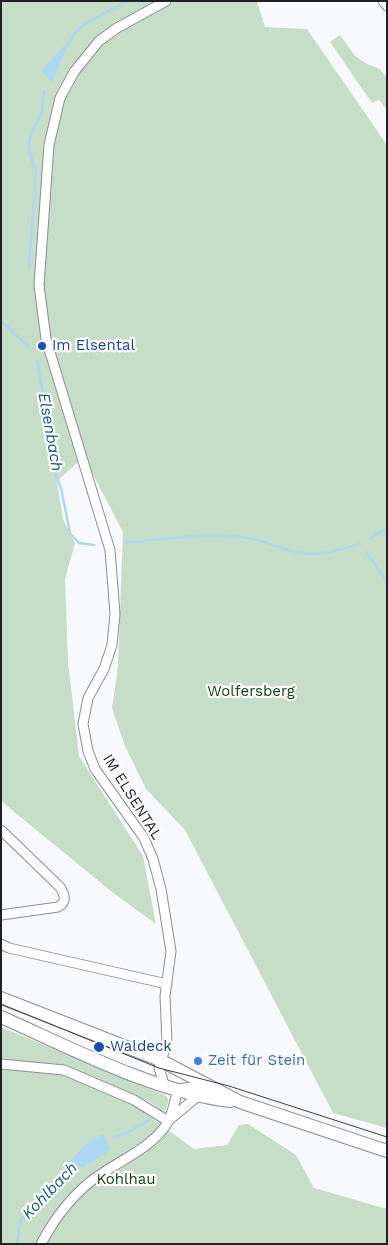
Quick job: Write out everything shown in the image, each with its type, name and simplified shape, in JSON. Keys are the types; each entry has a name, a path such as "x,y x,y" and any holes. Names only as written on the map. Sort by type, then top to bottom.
{"main road":[{"path":"1,998 165,1057 180,1072 240,1102 387,1151"},
{"path":"1,1017 80,1052 178,1089 199,1095 240,1102"}],"street":[{"name":"IM ELSENTAL","path":"164,1084 159,1072 165,1057 170,941 153,859 144,838 95,769 83,724 88,698 104,669 112,645 115,614 110,550 46,339 39,284 49,145 60,98 74,72 99,40 166,1"},
{"path":"383,1 387,6"},
{"path":"1,830 60,887 65,898 58,908 1,915"},
{"path":"1,944 9,948 167,984"},
{"path":"1,1064 64,1070 134,1100 168,1121"},
{"path":"42,1244 49,1229 74,1197 100,1174 129,1157 162,1131 168,1121 178,1089 194,1087 218,1091"},
{"path":"168,1121 199,1095"}],"green space":[{"name":"Wolfersberg","path":"1,1 257,1 265,27 307,29 387,145 387,1128 333,1113 185,830 146,789 125,746 112,708 118,667 123,532 84,457 57,481 63,519 75,543 65,579 68,662 79,756 143,856 156,924 112,892 1,801"},
{"path":"340,35 355,56 367,64 380,69 387,78 387,110 379,100 372,103 330,42"},
{"path":"1,1027 165,1095 169,1100 166,1109 163,1112 150,1102 70,1067 1,1062"},
{"name":"Kohlhau","path":"1,1066 62,1074 126,1099 194,1149 227,1145 239,1125 248,1124 296,1155 314,1188 387,1209 387,1244 1,1244"}],"water":[{"path":"64,46 66,48 52,82 41,71"},
{"path":"104,1134 111,1150 83,1167 74,1166 71,1160 89,1141"}],"waterway":[{"path":"61,57 80,28 100,15 129,1"},
{"path":"29,267 36,172 28,148 31,134 42,112 44,91"},
{"name":"Elsenbach","path":"1,321 29,347"},
{"name":"Elsenbach","path":"37,361 53,447 52,464 61,488 70,533 79,543 94,545"},
{"path":"371,538 387,528"},
{"path":"126,543 187,537 233,536 254,539 296,552 312,554 360,544"},
{"path":"367,553 387,582"},
{"name":"Kohlbach","path":"115,1137 125,1134 151,1119"},
{"name":"Kohlbach","path":"17,1244 21,1219 60,1186 76,1164"}],"tram line":[{"path":"1,1004 159,1068 229,1086 387,1137"}],"place":[{"name":"Im Elsental","path":"42,346"},
{"name":"Waldeck","path":"99,1047"},
{"name":"Zeit für Stein","path":"198,1061"}]}
